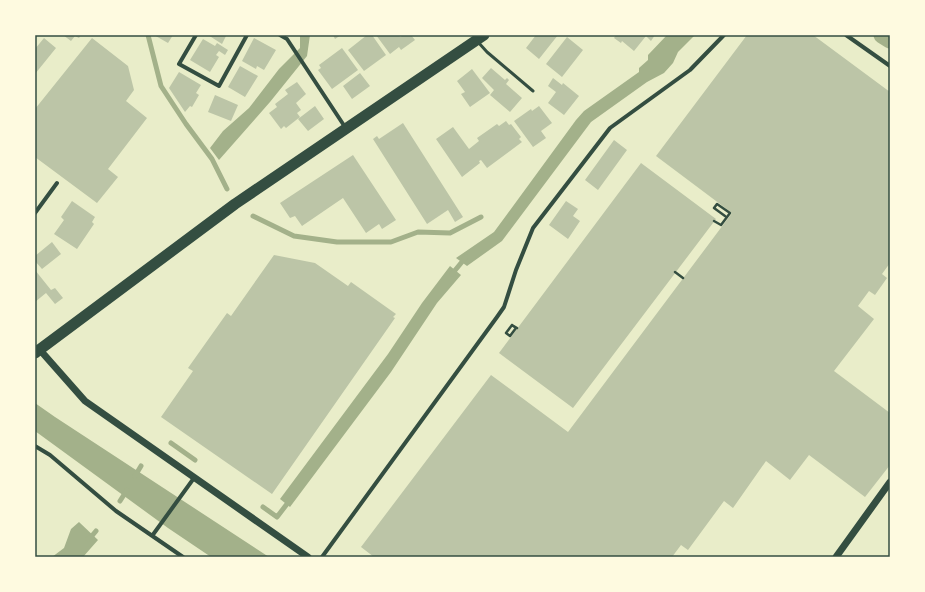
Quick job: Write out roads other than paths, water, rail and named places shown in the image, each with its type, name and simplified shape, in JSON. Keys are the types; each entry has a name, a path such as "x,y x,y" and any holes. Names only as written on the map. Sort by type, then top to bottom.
{"highway":[{"path":"37,352 234,204 481,38"}],"street":[{"path":"196,35 179,64 218,86 247,35"},
{"path":"280,35 287,39 346,129"},
{"path":"322,557 504,307 532,228 610,128 690,70 724,35"},
{"path":"846,35 890,66"},
{"path":"35,213 57,183"},
{"path":"37,352 85,401 308,557"},
{"path":"35,446 50,455 116,511 183,557"},
{"path":"152,536 194,478"},
{"path":"836,557 890,482"}],"lane":[{"path":"481,38 487,52 533,91"}],"waterway":[{"path":"148,35 161,86 186,124 212,159 227,189"},
{"path":"882,35 890,40"},
{"path":"253,216 294,236 337,242 391,242 418,232 450,233 481,217"},
{"path":"452,274 466,257"},
{"path":"171,443 195,460"},
{"path":"135,476 141,466"},
{"path":"120,501 127,490"},
{"path":"263,507 277,517 290,500"},
{"path":"88,539 96,531"}]}
